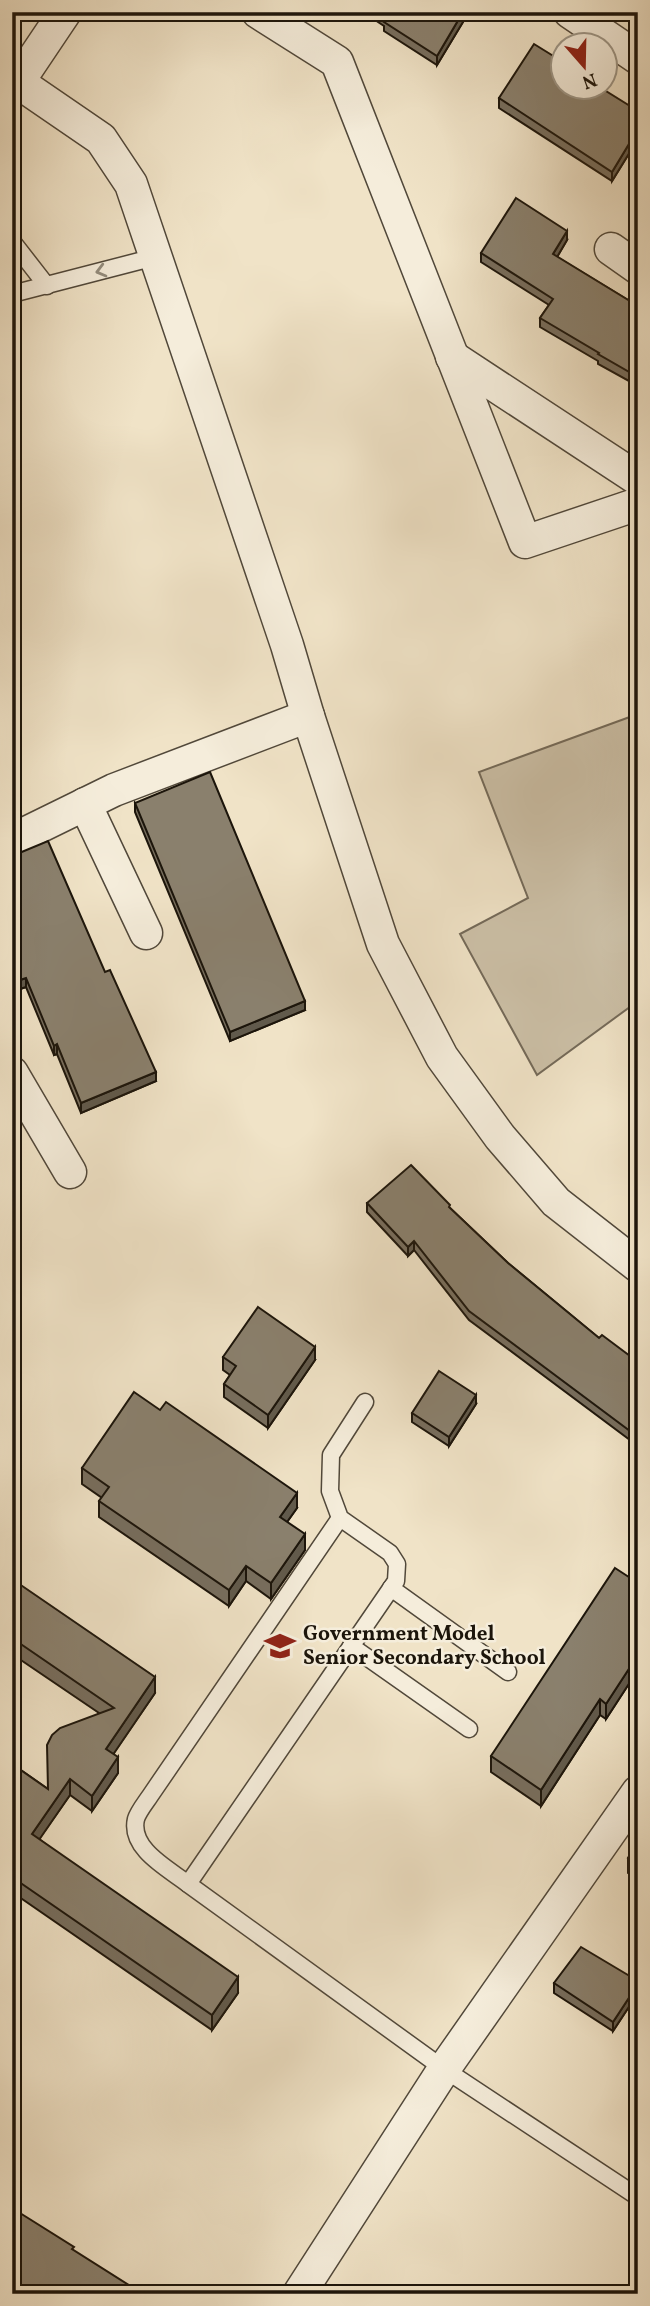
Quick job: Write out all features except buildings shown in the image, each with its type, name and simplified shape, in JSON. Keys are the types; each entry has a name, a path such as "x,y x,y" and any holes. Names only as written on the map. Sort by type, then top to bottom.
{"street":[{"path":"65,12 14,82 101,139 131,184 287,645 383,944 442,1057 500,1137 556,1202 638,1266"},
{"path":"258,12 337,62 525,542 638,504"},
{"path":"570,12 638,58"},
{"path":"611,249 638,268"},
{"path":"452,357 638,479"},
{"path":"12,840 114,790 308,716"},
{"path":"85,804 146,933"},
{"path":"12,1073 70,1172"},
{"path":"299,2294 444,2069 638,1792"}],"lane":[{"path":"12,241 47,286"},
{"path":"12,294 155,257"},
{"path":"188,1884 396,1581 397,1564 390,1553 340,1518 330,1491 331,1455 365,1402"},
{"path":"340,1518 136,1818 136,1834 147,1853 188,1884 444,2069 638,2197"},
{"path":"391,1588 508,1672"},
{"path":"351,1646 469,1730"}],"shaded area":[{"path":"638,714 638,1001 537,1075 460,934 528,898 479,772"}],"place":[{"name":"Government Model Senior Secondary School","path":"280,1646"}]}
